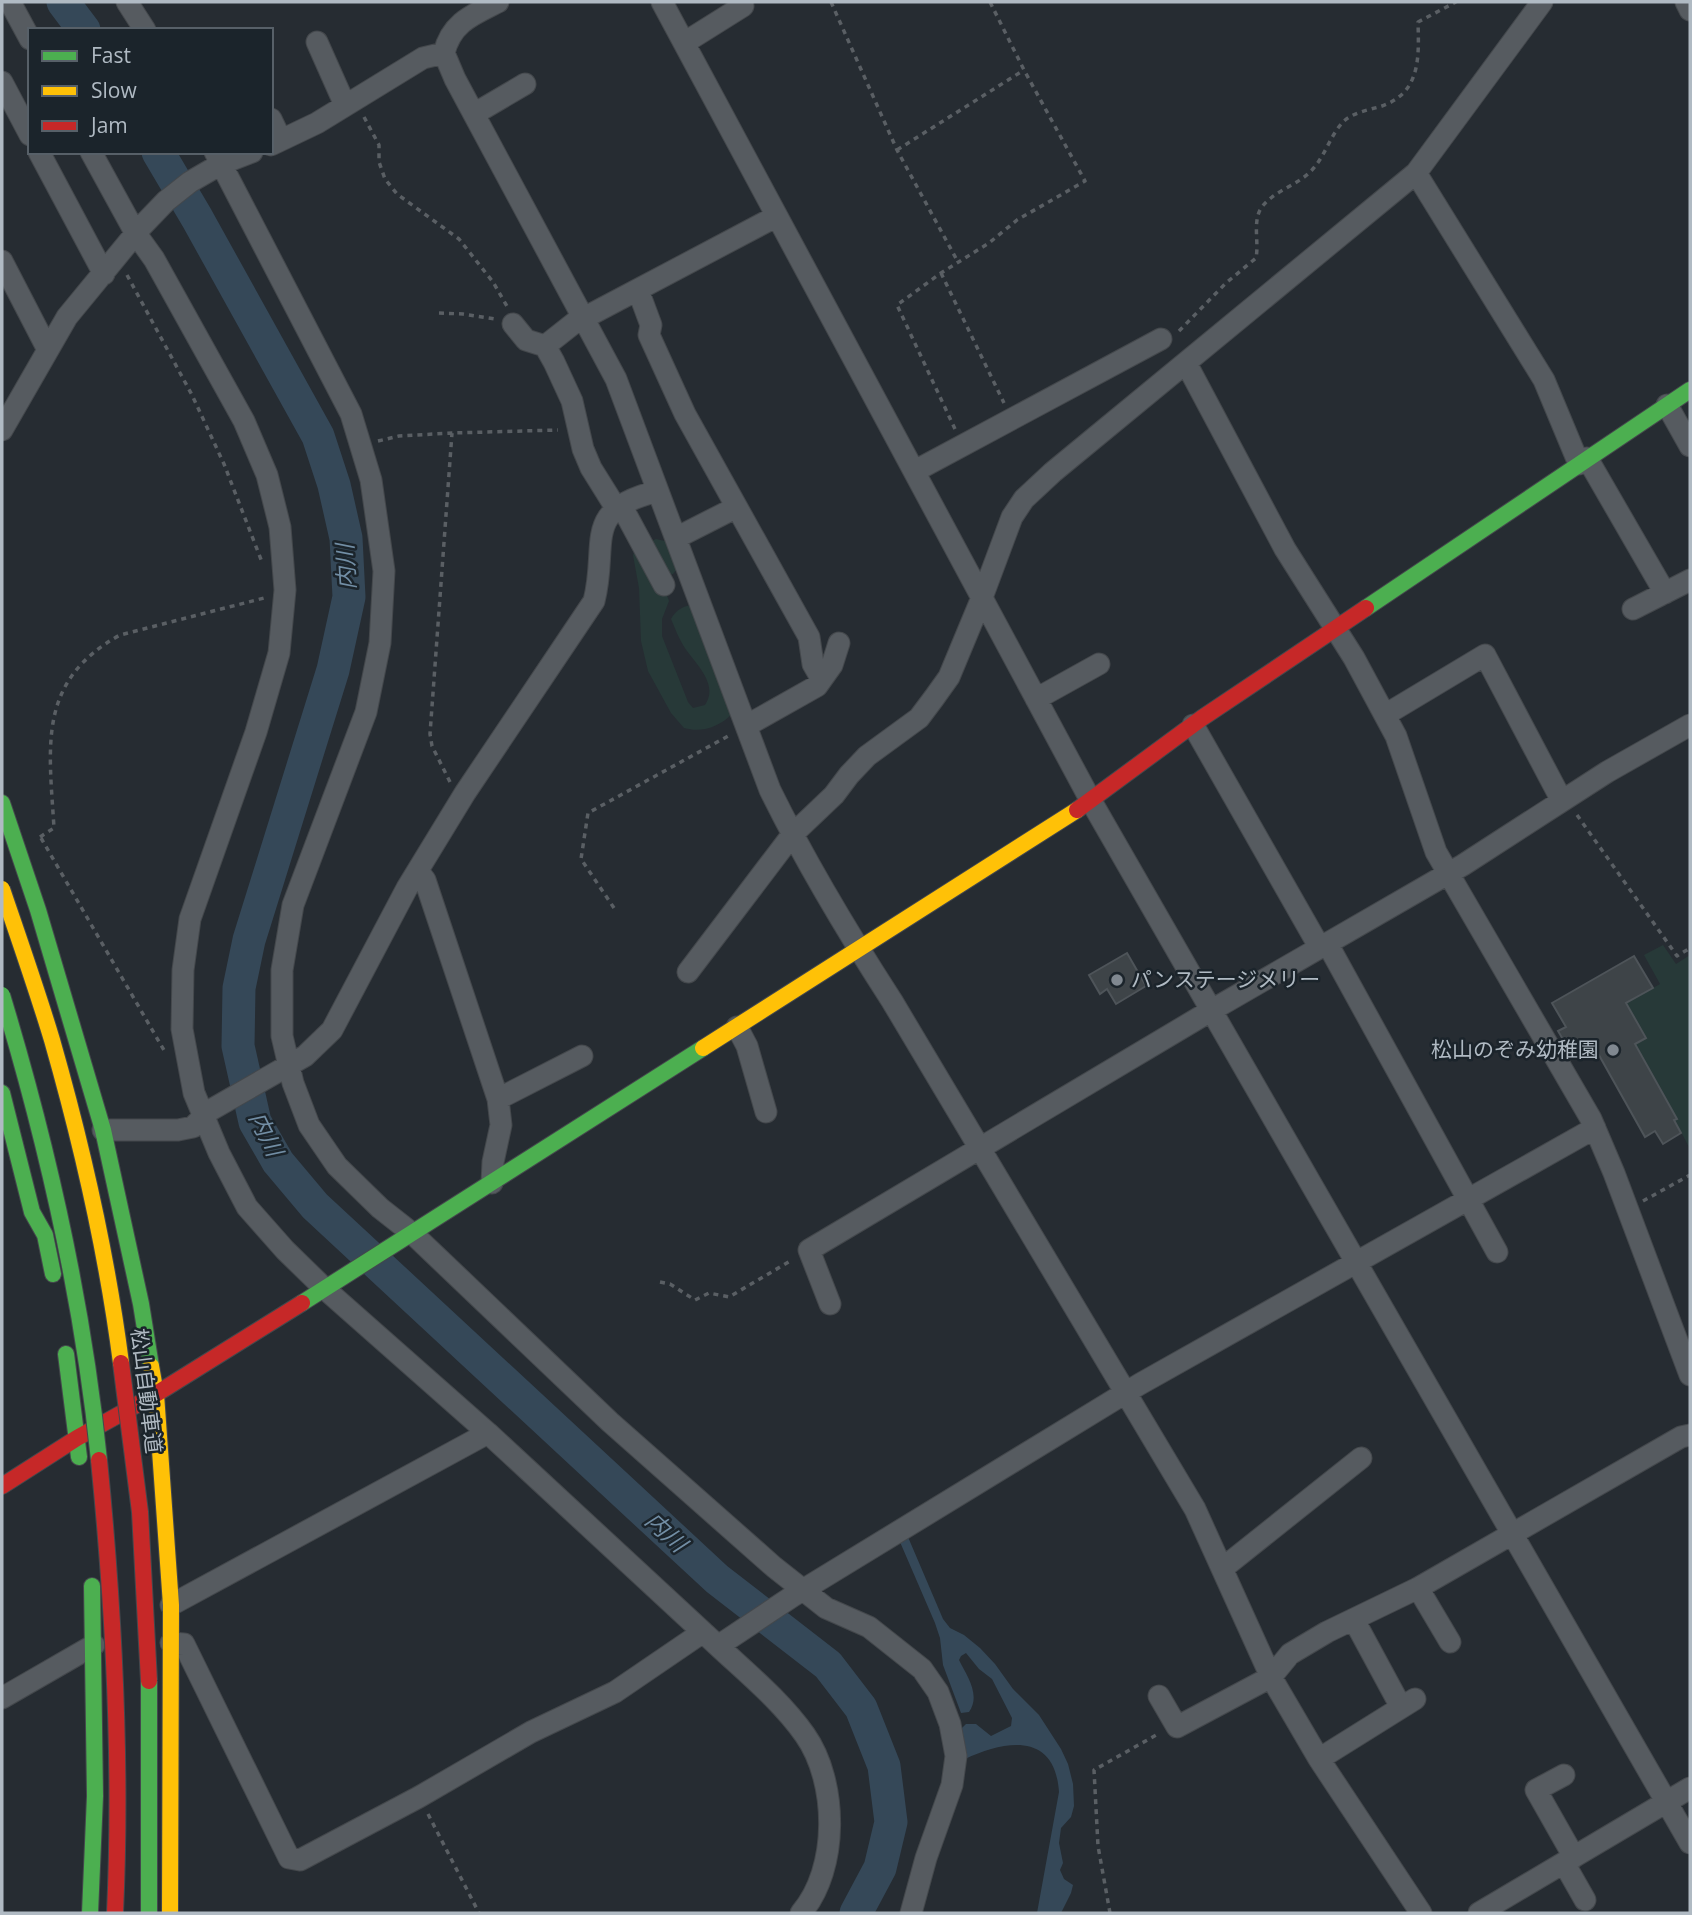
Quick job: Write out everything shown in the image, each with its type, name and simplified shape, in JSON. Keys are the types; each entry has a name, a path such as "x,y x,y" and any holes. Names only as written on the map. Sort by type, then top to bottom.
{"main road":[{"path":"2,1486 329,1287 1091,801 1193,725 1334,628 1690,390"},
{"path":"2,803 38,910 103,1130 141,1304 156,1394 170,1605 170,1913"},
{"name":"松山自動車道","path":"2,889 51,1040 85,1169 116,1323 140,1512 151,1708 149,1913"},
{"path":"2,995 19,1047 54,1178 82,1329 103,1492 118,1708 115,1913"},
{"path":"2,1093 32,1212 45,1235 57,1294"},
{"path":"63,1331 82,1476"},
{"path":"90,1913 95,1797 91,1565"}],"street":[{"path":"10,2 28,35"},
{"path":"127,2 144,28"},
{"path":"662,2 1091,801 1690,1843"},
{"path":"688,972 792,835 834,795 867,756 919,718 949,677 981,600 1001,542 1024,499 1416,173 1542,2"},
{"path":"1686,2 1690,10"},
{"path":"490,4 451,32 444,53 616,379 770,790 792,835 859,950 1195,1509 1271,1677 1319,1759 1421,1913"},
{"path":"684,43 743,6"},
{"path":"317,42 350,103"},
{"path":"276,143 350,103 423,58 444,53"},
{"path":"2,82 28,131"},
{"path":"474,114 525,84"},
{"path":"40,154 111,266"},
{"path":"92,154 244,421 267,475 280,527 285,590 279,653 256,732 190,919 183,970 182,1029 194,1093 247,1207 285,1250 716,1639 776,1700 806,1736 823,1773 830,1813 829,1845 821,1876 808,1905 801,1913"},
{"path":"2,430 67,317 138,231 166,201 217,161 244,154"},
{"path":"217,161 351,414 371,480 384,571 380,643 366,712 293,905 282,970 282,1036 286,1066 309,1125 337,1166 380,1208 798,1593 869,1628 922,1669 939,1692 950,1724 956,1756 952,1786 926,1858 911,1913"},
{"path":"1416,173 1544,380 1583,461 1665,593"},
{"path":"545,346 583,317 777,216"},
{"path":"2,261 48,350"},
{"path":"638,290 651,325 649,335 685,414 809,637 813,664 821,678"},
{"path":"513,324 526,340 545,346 572,401 578,430 592,468 619,507 664,585"},
{"path":"915,471 1161,339"},
{"path":"1186,363 1285,549 1354,658 1385,715 1408,765 1436,852 1595,1128 1690,1375"},
{"path":"1667,405 1690,446"},
{"path":"103,1130 178,1130 193,1127 206,1114 305,1056 332,1030 377,942 465,793 594,601 600,577 599,542 603,525 619,507 644,494 659,491"},
{"path":"676,538 735,508"},
{"path":"1633,609 1690,580"},
{"path":"746,726 817,686 832,666 839,643"},
{"path":"1385,715 1485,655 1564,800"},
{"path":"1036,699 1099,664"},
{"path":"1193,725 1324,946 1497,1252"},
{"path":"830,1304 809,1250 1448,873 1607,772 1690,725"},
{"path":"418,871 425,880 498,1099 501,1125 493,1162 492,1183"},
{"path":"737,1027 747,1046 766,1112"},
{"path":"498,1099 582,1056"},
{"path":"171,1643 184,1644 289,1858 300,1860 419,1797 531,1732 615,1692 798,1593 1125,1394 1595,1128"},
{"path":"170,1605 488,1433"},
{"path":"1159,1696 1177,1727 1271,1677 1290,1654 1327,1632 1418,1588 1512,1532 1681,1437 1690,1435"},
{"path":"1223,1568 1361,1458"},
{"path":"1418,1588 1450,1642"},
{"path":"1319,1759 1408,1703 1354,1620"},
{"path":"2,1698 94,1645"},
{"path":"1564,1775 1536,1790 1585,1900"},
{"path":"1479,1913 1690,1788"}],"path":[{"path":"831,2 897,150 958,262"},
{"path":"962,445 897,305 989,243 1017,220 1085,181 990,2"},
{"path":"1161,339 1169,343 1195,313 1256,258 1257,219 1261,207 1312,170 1345,120 1360,112 1383,106 1400,95 1412,82 1419,62 1418,22 1456,2"},
{"path":"897,150 1024,70"},
{"path":"350,103 379,145 379,162 385,179 397,194 459,239 493,282 513,324"},
{"path":"111,266 192,395 224,464 265,569"},
{"path":"941,273 1012,419"},
{"path":"439,313 481,316 513,324"},
{"path":"399,436 578,430"},
{"path":"452,433 430,734 432,746 451,783 465,793"},
{"path":"169,1058 40,837 54,828 50,766 56,709 60,693 77,667 103,645 120,635 261,600 268,595"},
{"path":"614,908 581,859 588,813 746,726"},
{"path":"1564,800 1677,956 1690,947"},
{"path":"1628,1209 1690,1175"},
{"path":"660,1282 670,1284 695,1300 709,1293 729,1297 809,1250"},
{"path":"1110,1913 1098,1846 1094,1770 1175,1725"},
{"path":"419,1797 478,1913"}],"shaded area":[{"path":"656,539 669,542 678,568 668,575 665,590 669,601 662,619 662,636 688,702 693,708 705,705 709,689 703,673 683,645 671,619 681,609 694,605 732,714 710,728 684,728 671,713 648,671 641,641 639,588 633,555 636,548"},
{"path":"1663,945 1676,964 1690,955 1690,1149 1635,1044 1646,1038 1626,1003 1660,984 1644,955"}],"water":[{"path":"908,1537 943,1619 950,1628 980,1648 1013,1689 1039,1715 1068,1764 1073,1784 1074,1806 1071,1817 1061,1828 1059,1843 1063,1863 1060,1870 1064,1879 1073,1885 1061,1913 1037,1913 1059,1792 1055,1773 1048,1759 1038,1750 1026,1746 996,1748 965,1759 962,1728 966,1724 976,1724 991,1736 1011,1726 1012,1718 992,1679 979,1669 966,1653 959,1660 972,1686 974,1699 969,1712 961,1713 943,1665 940,1638 935,1623 900,1542"}],"building":[{"name":"パンステージメリー","path":"1127,953 1146,986 1116,1004 1107,989 1100,994 1089,975"},
{"path":"1634,956 1653,988 1626,1003 1646,1038 1635,1044 1677,1119 1674,1120 1681,1133 1663,1144 1655,1131 1645,1137 1591,1041 1571,1053 1558,1031 1566,1027 1552,1003"}],"waterway":[{"name":"内川","path":"63,2 82,28"},
{"name":"内川","path":"159,154 318,436 334,485 346,538 349,597 333,670 249,940 239,988 238,1046 255,1122 278,1162 315,1206 717,1579 828,1665 861,1708 884,1766 891,1822 880,1868 856,1913"}],"traffic: fast":[{"path":"1366,608 1690,390"},
{"path":"2,803 38,910 103,1130 141,1304 151,1366"},
{"path":"2,995 62,1225 84,1342 99,1460"},
{"path":"302,1303 703,1048"},
{"path":"2,1093 32,1212 45,1235 53,1274"},
{"path":"66,1354 79,1457"},
{"path":"90,1913 95,1796 92,1586"},
{"path":"149,1681 149,1913"}],"traffic: slow":[{"path":"703,1048 1077,810"},
{"path":"2,889 63,1080 101,1241 121,1363"},
{"path":"151,1366 156,1394 171,1605 170,1913"}],"traffic: jam":[{"path":"1077,810 1202,718 1366,608"},
{"path":"2,1486 302,1303"},
{"path":"121,1363 140,1512 149,1681"},
{"path":"99,1460 115,1686 118,1800 115,1913"}],"place":[{"name":"パンステージメリー","path":"1117,980"},
{"name":"松山のぞみ幼稚園","path":"1613,1050"}]}
